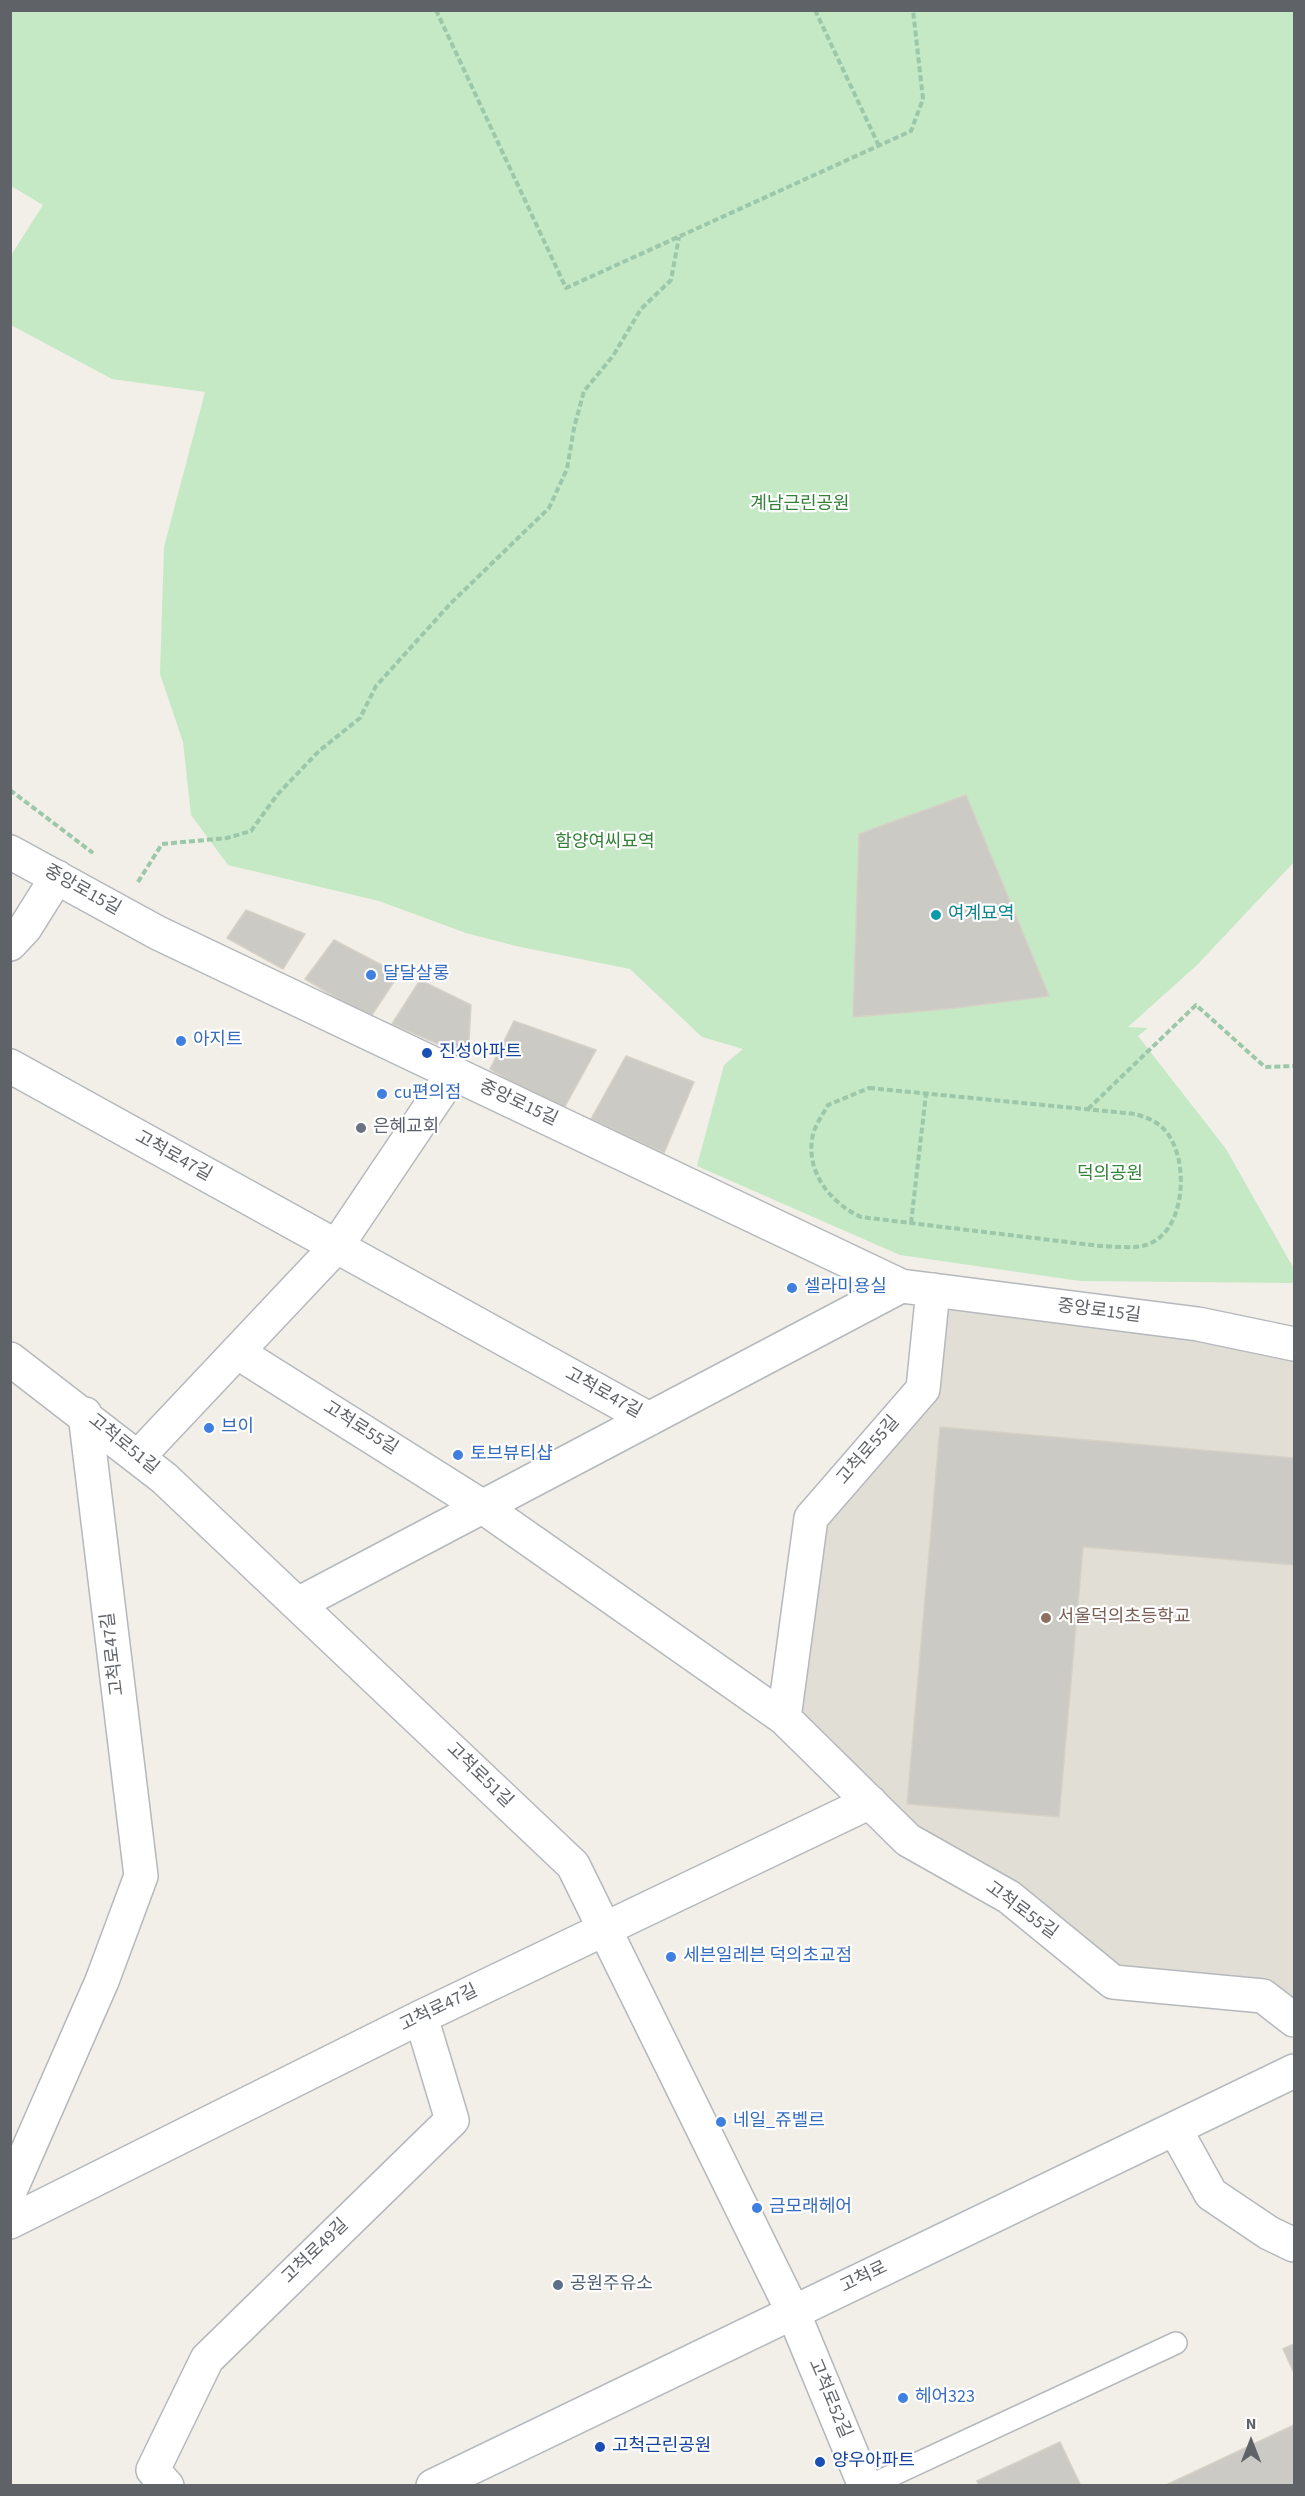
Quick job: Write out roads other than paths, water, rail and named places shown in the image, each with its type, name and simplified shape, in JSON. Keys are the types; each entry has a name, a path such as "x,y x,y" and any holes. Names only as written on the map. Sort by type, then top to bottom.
{"street":[{"name":"중앙로15길","path":"10,852 158,933 453,1073 917,1288 1198,1324 1294,1344"},
{"path":"10,944 25,927 57,878"},
{"name":"고척로47길","path":"10,1066 649,1419"},
{"path":"138,1457 336,1247 453,1073"},
{"path":"298,1604 649,1419 917,1288"},
{"name":"고척로55길","path":"784,1718 811,1518 923,1389 917,1288"},
{"name":"고척로55길","path":"237,1352 483,1507 784,1718 908,1840 1009,1897 1113,1982 1263,1996 1294,2020"},
{"name":"고척로51길","path":"10,1359 85,1414 164,1478 573,1865 794,2312"},
{"name":"고척로47길","path":"10,2191 102,1981 141,1876 85,1414"},
{"name":"고척로47길","path":"10,2222 421,2017 870,1802"},
{"name":"고척로49길","path":"167,2486 153,2470 207,2359 452,2120 421,2017"},
{"name":"고척로","path":"433,2486 1294,2071"},
{"path":"1174,2129 1211,2194 1269,2233 1294,2245"},
{"name":"고척로52길","path":"794,2312 867,2486"}],"lane":[{"path":"867,2486 1176,2343"}],"place":[{"name":"여계묘역","path":"936,915"},
{"name":"달달살롱","path":"371,975"},
{"name":"아지트","path":"181,1041"},
{"name":"진성아파트","path":"427,1053"},
{"name":"cu편의점","path":"382,1094"},
{"name":"은혜교회","path":"361,1128"},
{"name":"셀라미용실","path":"792,1288"},
{"name":"브이","path":"209,1428"},
{"name":"토브뷰티샵","path":"458,1455"},
{"name":"서울덕의초등학교","path":"1046,1618"},
{"name":"세븐일레븐 덕의초교점","path":"671,1957"},
{"name":"네일_쥬벨르","path":"721,2122"},
{"name":"금모래헤어","path":"757,2208"},
{"name":"공원주유소","path":"558,2285"},
{"name":"헤어323","path":"903,2398"},
{"name":"고척근린공원","path":"600,2447"},
{"name":"양우아파트","path":"820,2462"}],"park label":[{"name":"계남근린공원","path":"800,505"},
{"name":"함양여씨묘역","path":"605,843"},
{"name":"덕의공원","path":"1110,1175"}]}
